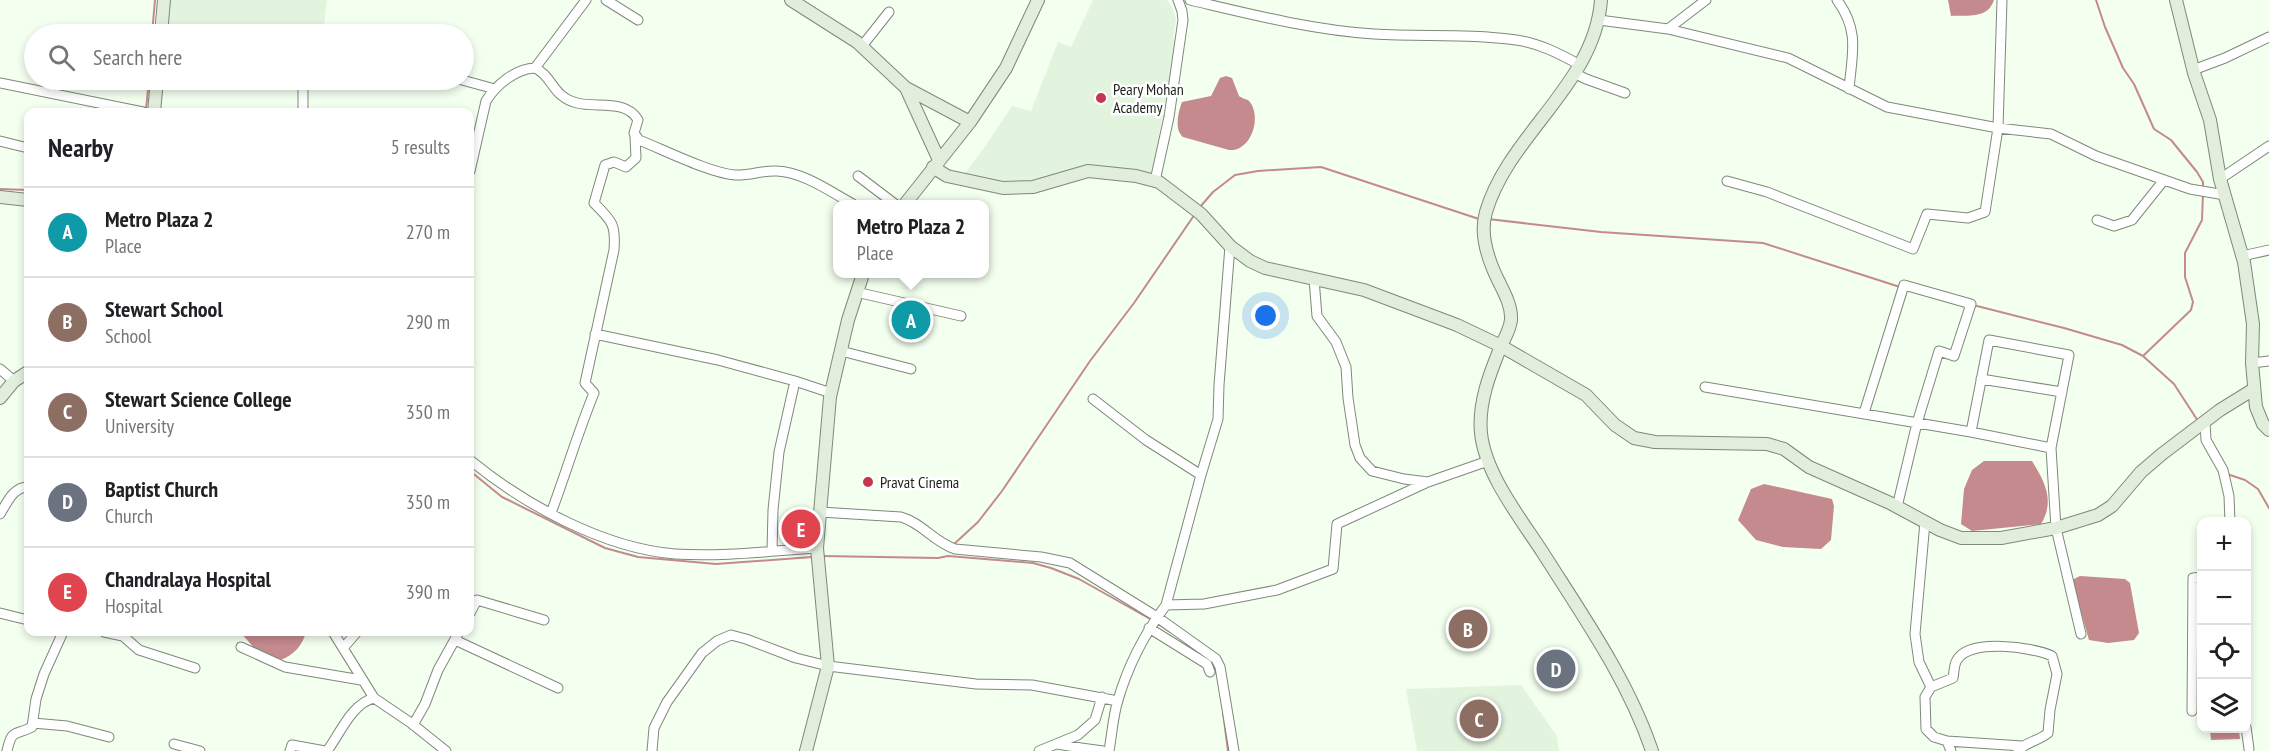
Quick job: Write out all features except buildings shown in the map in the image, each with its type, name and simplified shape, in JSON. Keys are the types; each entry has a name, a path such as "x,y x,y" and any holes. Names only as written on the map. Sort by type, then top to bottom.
{"street":[{"path":"162,24 164,0"},
{"path":"535,68 586,0"},
{"path":"606,0 638,20"},
{"path":"791,0 862,46 906,88 970,122"},
{"path":"908,200 970,122 1006,68 1038,0"},
{"path":"1155,181 1169,117 1183,20 1178,0"},
{"path":"1190,0 1340,30 1374,34 1475,36 1518,40 1549,49 1577,69 1586,80 1625,93"},
{"path":"1601,0 1599,20 1592,42 1577,69 1501,175 1486,212 1484,227 1490,259 1507,297 1511,321 1485,391 1481,410 1481,434 1488,461 1512,505 1604,651 1638,714 1652,751"},
{"path":"1668,28 1706,0"},
{"path":"1837,0 1848,14 1851,23 1853,40 1849,89"},
{"path":"1727,181 1767,192 1913,249 1927,214 1968,218 1985,212 1998,128 2002,0"},
{"path":"2176,0 2193,70 2210,120 2220,179 2242,256 2253,324 2252,363 2256,407 2263,424 2269,430"},
{"path":"862,46 889,12"},
{"path":"1599,20 1668,28 1788,58 1887,107 1998,128 2050,134 2096,156 2164,180 2190,189 2225,195"},
{"path":"2193,70 2269,37"},
{"path":"474,154 486,101 495,89 519,72 535,68 542,71 555,91 566,99 590,105 622,107 635,114 638,120 635,137 636,158 626,167 614,162 604,165 594,203 612,222 616,232 614,250 585,382 594,393 551,513"},
{"path":"0,83 24,88"},
{"path":"474,83 495,89"},
{"path":"906,88 936,163 946,176 1003,188 1033,187 1088,171 1136,176 1155,181 1201,214 1230,246 1250,261 1265,268 1364,290 1457,325 1501,346 1586,395 1615,425 1634,438 1655,442 1767,444 1784,449 1809,467 1961,538 2001,538 2056,528 2098,515 2112,506 2141,472 2205,422 2254,389"},
{"path":"35,90 123,108"},
{"path":"154,108 156,90"},
{"path":"303,90 303,108"},
{"path":"635,137 716,170 736,175 779,171 798,176 845,200"},
{"path":"0,141 24,147"},
{"path":"2220,179 2269,146"},
{"path":"858,176 890,200"},
{"path":"2097,220 2114,226 2132,220 2164,180"},
{"path":"0,197 24,200"},
{"path":"1109,751 1118,701 1133,661 1149,628 1166,605 1218,419 1218,386 1230,246"},
{"path":"2242,256 2269,250"},
{"path":"806,751 828,666 817,551 831,393 861,278"},
{"path":"1314,279 1317,316 1336,342 1346,367 1350,410 1360,458 1372,471 1428,482"},
{"path":"1864,413 1904,285 1971,304 1954,356 1939,351 1917,423 1897,507"},
{"path":"856,292 961,316"},
{"path":"595,334 718,360 831,393"},
{"path":"1971,432 1989,340 2069,355 2051,448 2056,528 2081,634"},
{"path":"841,351 911,369"},
{"path":"2252,363 2269,361"},
{"path":"0,369 14,381"},
{"path":"0,398 14,381 24,375"},
{"path":"1981,379 2062,392"},
{"path":"772,551 773,510 779,452 795,381"},
{"path":"1705,387 1864,413 2051,448"},
{"path":"1093,399 1146,440 1201,475"},
{"path":"2205,422 2206,440 2223,470 2229,496 2230,517"},
{"path":"1166,605 1204,604 1277,590 1333,569 1337,524 1428,482 1488,461"},
{"path":"474,463 491,478 551,513 602,537 630,546 675,554 817,551"},
{"path":"0,514 14,492 24,487"},
{"path":"820,513 901,517 910,520 946,546 955,549 1041,557 1070,563 1157,617 1211,654 1220,667 1234,751"},
{"path":"1925,522 1915,634 1919,662 1931,687"},
{"path":"2192,711 2193,578 2197,578"},
{"path":"474,606 477,600 544,620"},
{"path":"0,613 24,619"},
{"path":"1149,628 1207,664 1210,672"},
{"path":"652,751 654,728 666,702 702,653 717,641 731,635 796,658 828,666 965,683 1032,685 1118,701"},
{"path":"7,751 10,736 33,727 36,699 61,636"},
{"path":"123,636 139,650 195,668"},
{"path":"336,636 374,698 446,751"},
{"path":"344,647 354,636"},
{"path":"413,725 425,704 438,670 457,636 558,688"},
{"path":"1986,646 2044,652 2052,656 2057,674 2050,710 2049,733 2040,740 2020,748 1947,741 1934,736 1926,729 1925,698 1931,687 1953,678 1957,660 1965,651 1986,646"},
{"path":"241,647 285,667 362,680"},
{"path":"1039,751 1078,735 1095,720 1102,697"},
{"path":"290,751 292,745 326,751 352,712 367,700 374,698"},
{"path":"33,723 67,726 109,737"},
{"path":"2248,733 2249,749"},
{"path":"1947,741 1951,751"},
{"path":"174,744 200,751"},
{"path":"1055,744 1081,750 1103,751"}],"shaded area":[{"path":"168,0 327,0 324,24 166,24"},
{"name":"Peary Mohan Academy","path":"1093,0 1167,0 1172,7 1176,19 1173,39 1176,40 1152,175 1132,170 1084,166 1027,182 990,181 963,176 1012,106 1031,111 1058,42 1071,47"},
{"path":"1948,0 1994,0 1987,10 1977,15 1951,16"},
{"path":"1226,76 1232,78 1239,96 1248,100 1255,114 1253,131 1249,139 1237,149 1229,150 1183,137 1178,130 1178,116 1182,102 1211,96 1220,78"},
{"path":"1984,461 2032,461 2041,476 2048,499 2041,524 1972,531 1961,524 1964,489 1972,470"},
{"path":"1764,484 1832,499 1834,506 1831,540 1821,549 1783,547 1756,540 1738,520 1751,489"},
{"path":"2080,576 2125,579 2130,583 2139,633 2134,640 2108,643 2089,640 2072,580"},
{"path":"244,636 304,636 297,649 280,660 255,649"},
{"path":"1521,685 1557,736 1559,751 1417,751 1406,689"},
{"path":"2210,733 2239,733 2240,739 2211,740"}],"waterway":[{"path":"153,24 155,0"},
{"path":"2096,0 2123,68 2134,84 2154,129 2171,140 2197,172 2203,182 2203,187"},
{"path":"146,108 148,90"},
{"path":"1200,207 1213,192 1235,175 1258,171 1321,167 1479,219"},
{"path":"0,189 24,190"},
{"path":"2143,356 2191,310 2193,302 2185,277 2185,253 2202,220 2203,193"},
{"path":"953,545 978,522 1002,491 1090,361 1134,303 1195,214"},
{"path":"1488,219 1601,232 1763,243 1900,287"},
{"path":"1973,305 2122,345 2143,356 2174,384 2198,421"},
{"path":"474,474 502,497 605,548 638,557 716,564 812,557"},
{"path":"2227,474 2245,480 2258,489 2269,508"},
{"path":"821,556 938,558 948,556 1033,563 1079,579 1152,620"},
{"path":"1157,623 1170,632"},
{"path":"1223,712 1228,751"}],"place":[{"name":"Peary Mohan Academy","path":"1101,98"},
{"name":"Metro Plaza 2","path":"911,320"},
{"name":"Pravat Cinema","path":"868,482"},
{"name":"Chandralaya Hospital","path":"801,529"},
{"name":"Stewart School","path":"1468,629"},
{"name":"Baptist Church","path":"1556,669"},
{"name":"Stewart Science College","path":"1479,719"}]}
